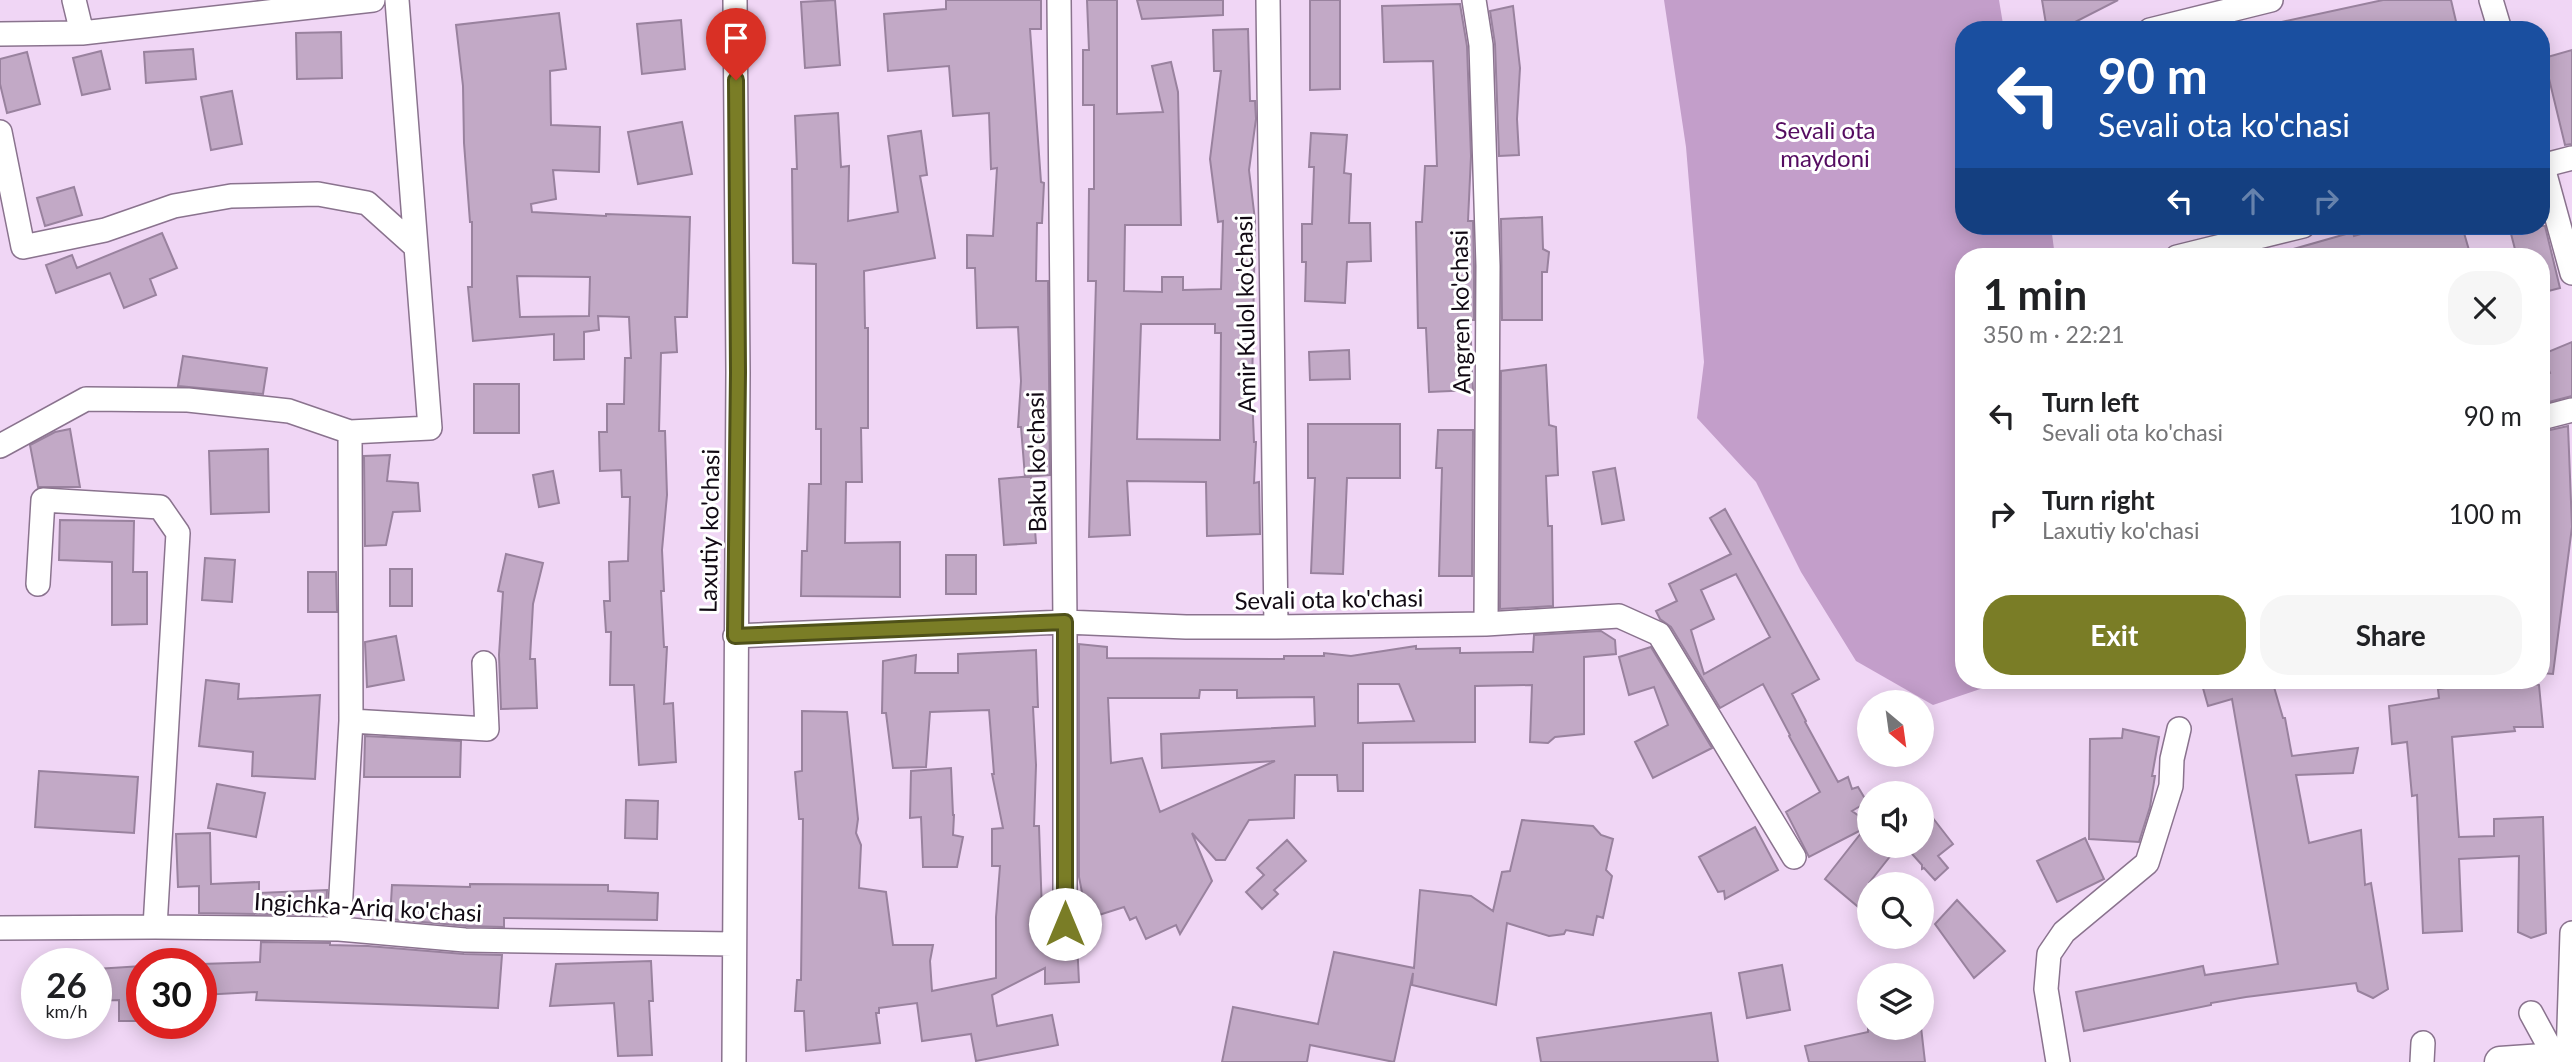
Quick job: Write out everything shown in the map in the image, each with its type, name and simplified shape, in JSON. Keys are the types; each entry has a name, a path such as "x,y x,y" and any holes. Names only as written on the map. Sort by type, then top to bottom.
{"main road":[{"path":"2500,1062 2566,1057"}],"street":[{"path":"74,0 82,33"},
{"path":"0,446 86,399 188,400 289,411 350,432 430,428 397,0"},
{"name":"Laxutiy ko'chasi","path":"733,1062 738,372 735,0"},
{"name":"Baku ko'chasi","path":"1059,0 1065,924"},
{"name":"Amir Kulol ko'chasi","path":"1268,0 1276,627"},
{"name":"Angren ko'chasi","path":"1474,0 1481,45 1488,266 1486,624"},
{"path":"2186,21 2271,0"},
{"path":"2491,0 2497,21"},
{"path":"0,34 82,33 367,1"},
{"path":"0,132 23,247 105,229 174,206 231,196 318,194 367,203 416,247"},
{"path":"2550,162 2572,158"},
{"path":"2550,192 2572,269"},
{"path":"2214,248 2266,235"},
{"path":"2550,416 2572,411"},
{"path":"339,929 351,721 350,432"},
{"path":"38,584 43,500 160,507 178,533 155,927"},
{"name":"Sevali ota ko'chasi","path":"735,636 1065,622 1186,627 1276,627 1486,624 1619,616 1660,634 1794,857"},
{"path":"351,721 487,729 484,663"},
{"path":"2058,1062 2046,989 2049,954 2064,932 2147,863 2171,786 2172,759 2179,729"},
{"name":"Ingichka-Ariq ko'chasi","path":"0,928 339,929 465,940 733,944"},
{"path":"2566,1057 2572,933"},
{"path":"2531,1013 2566,1057"}],"green space":[{"name":"Sevali ota maydoni","path":"1664,0 1999,0 2002,21 1955,21 1955,235 2052,235 2054,248 1955,248 1955,689 1980,689 1934,705 1934,690 1907,690 1856,661 1801,572 1756,482 1697,418 1704,362 1686,147"}],"building":[{"path":"835,0 840,65 805,68 801,2"},
{"path":"946,0 1041,0 1041,29 1030,29 1041,182 1044,183 1042,223 1037,223 1036,281 1048,281 1050,475 1025,477 1021,427 1018,427 1021,381 1018,327 977,328 975,268 967,268 967,235 993,236 997,168 991,169 989,113 953,116 949,66 888,71 884,14 946,9"},
{"path":"1087,0 1117,0 1117,114 1163,112 1152,66 1171,62 1178,92 1181,225 1125,225 1124,291 1162,292 1162,277 1183,277 1183,290 1221,289 1223,221 1218,222 1210,159 1221,71 1214,71 1213,30 1248,29 1250,101 1255,101 1256,119 1249,170 1255,220 1252,393 1256,442 1254,483 1259,482 1260,534 1207,536 1206,482 1127,481 1130,535 1089,537 1096,281 1088,281 1089,189 1094,189 1094,105 1083,105 1083,50 1089,50","holes":["1141,324 1215,324 1215,333 1221,333 1220,440 1137,439"]},
{"path":"1137,0 1223,0 1223,15 1142,19"},
{"path":"1310,0 1340,0 1340,89 1310,90"},
{"path":"2042,0 2118,0 2077,21 2046,21"},
{"path":"2383,0 2451,0 2456,21 2286,21"},
{"path":"1460,4 1467,46 1471,156 1468,221 1473,221 1474,320 1470,320 1473,390 1429,392 1426,328 1418,328 1416,222 1422,222 1425,166 1437,166 1433,61 1384,62 1382,6"},
{"path":"1513,6 1520,68 1517,119 1519,155 1499,156 1495,44 1490,11"},
{"path":"559,13 566,69 550,71 551,125 600,127 599,172 553,170 556,199 531,204 532,212 690,217 687,317 675,317 677,352 661,353 659,431 665,431 667,495 662,550 664,591 661,591 664,647 667,647 664,704 673,703 676,762 639,765 634,685 610,685 611,632 606,632 604,601 610,601 609,562 628,561 630,497 622,497 621,470 600,471 599,432 607,432 607,404 624,404 625,358 631,358 629,317 598,316 599,330 584,332 584,359 554,360 554,334 473,341 468,287 472,287 472,222 456,25","holes":["517,276 590,277 589,316 520,317"]},
{"path":"681,20 685,69 642,74 637,24"},
{"path":"341,32 342,78 297,79 296,33"},
{"path":"193,49 196,79 146,83 144,52"},
{"path":"2572,50 2572,144 2565,145 2550,83 2550,56"},
{"path":"101,51 110,89 82,95 73,58"},
{"path":"27,52 40,104 7,113 0,84 0,59"},
{"path":"232,91 242,144 211,150 201,97"},
{"path":"838,113 841,167 849,166 848,221 898,212 888,136 921,131 927,175 920,176 935,258 864,271 865,328 868,328 868,428 861,428 862,482 846,482 845,543 900,542 900,597 801,596 802,551 807,551 809,484 821,484 821,429 816,429 816,264 793,263 792,169 797,169 795,116"},
{"path":"682,122 692,174 638,184 628,132"},
{"path":"1311,133 1347,135 1344,173 1351,174 1349,223 1370,223 1371,261 1347,262 1345,303 1305,301 1306,262 1302,262 1302,224 1312,224 1314,167 1309,167"},
{"path":"74,187 82,215 45,226 37,198"},
{"path":"1542,217 1543,249 1549,252 1547,272 1542,272 1542,320 1502,320 1501,219"},
{"path":"162,233 177,268 150,279 156,295 124,308 110,273 56,293 46,265 72,255 77,268"},
{"path":"2342,235 2465,235 2468,248 2297,248"},
{"path":"2511,235 2547,235 2560,288 2550,291 2550,248 2515,248"},
{"path":"2572,342 2572,396 2550,402 2550,373 2550,351"},
{"path":"1349,350 1350,379 1310,380 1309,352"},
{"path":"183,356 267,368 263,394 178,386"},
{"path":"1546,365 1549,425 1556,427 1558,475 1546,476 1548,526 1552,526 1553,606 1500,609 1501,371"},
{"path":"474,384 519,384 519,433 474,433"},
{"path":"1308,424 1400,424 1400,478 1347,478 1343,574 1311,573 1315,478 1308,478"},
{"path":"2568,426 2572,527 2553,674 2550,674 2550,430"},
{"path":"70,429 80,487 38,487 30,445 55,432"},
{"path":"1438,430 1473,430 1472,576 1439,576 1442,468 1436,468"},
{"path":"268,449 269,512 211,514 209,451"},
{"path":"390,455 387,481 418,483 420,511 393,512 386,545 365,546 364,456"},
{"path":"1615,468 1624,520 1602,524 1593,472"},
{"path":"553,471 559,503 539,507 533,475"},
{"path":"1031,476 1036,543 1004,545 999,479"},
{"path":"1725,509 1819,679 1792,694 1805,722 1838,782 1848,777 1852,789 1857,787 1857,808 1852,811 1857,815 1857,832 1809,857 1786,812 1820,792 1763,684 1720,708 1671,627 1660,619 1656,611 1677,601 1669,584 1731,554 1710,518","holes":["1736,574 1770,637 1704,674 1691,630 1714,619 1701,590"]},
{"path":"60,520 134,521 133,572 147,572 147,624 112,625 112,562 59,560"},
{"path":"506,554 543,563 533,604 530,659 535,659 537,708 501,709 499,655 503,592 498,591"},
{"path":"946,555 976,555 976,594 946,594"},
{"path":"205,558 235,560 232,602 202,600"},
{"path":"390,569 412,569 412,606 390,606"},
{"path":"308,572 336,572 337,612 308,612"},
{"path":"1601,631 1615,640 1616,654 1584,657 1584,734 1555,737 1548,743 1530,742 1532,685 1475,686 1475,742 1363,743 1363,791 1338,791 1337,775 1295,775 1294,818 1249,820 1225,860 1216,860 1192,833 1212,881 1180,934 1176,925 1146,939 1136,917 1130,920 1124,907 1099,915 1086,913 1079,877 1079,644 1107,647 1107,658 1284,659 1284,656 1324,656 1324,653 1351,656 1416,646 1416,649 1460,648 1460,653 1533,652 1534,635","holes":["1358,684 1399,684 1414,721 1358,723","1200,690 1237,690 1237,698 1314,697 1315,726 1161,734 1162,768 1275,761 1160,812 1142,758 1111,763 1108,698 1199,698"]},
{"path":"396,636 404,680 367,687 365,642"},
{"path":"1651,647 1712,748 1653,778 1635,742 1668,725 1654,687 1629,695 1619,657"},
{"path":"1036,650 1038,707 1033,707 1036,765 1034,826 1039,826 1043,942 1077,942 1079,982 1045,984 1045,968 992,995 997,1026 1052,1015 1058,1045 976,1061 971,1034 922,1041 917,1003 879,1008 879,1013 876,1013 880,1043 806,1051 804,1011 795,1011 797,980 801,980 803,819 799,819 795,772 802,771 802,711 847,712 858,819 856,833 861,845 859,888 886,892 893,945 933,945 930,961 932,991 996,978 996,917 1000,866 992,866 992,829 1003,828 992,774 989,710 930,712 926,767 893,768 886,713 882,713 883,661 916,655 915,673 958,673 958,654"},
{"path":"206,680 239,684 238,699 320,695 315,779 252,776 253,752 199,746"},
{"path":"2203,689 2275,689 2285,718 2292,756 2358,748 2353,773 2296,775 2309,843 2361,830 2365,885 2371,883 2388,989 2373,998 2358,991 2356,983 2246,997 2084,1031 2076,992 2203,966 2205,975 2278,964 2232,699 2208,706"},
{"path":"2438,689 2539,689 2543,727 2514,727 2515,731 2452,737 2459,837 2494,836 2494,819 2543,817 2546,933 2531,938 2518,932 2519,856 2459,859 2462,931 2423,933 2417,795 2412,796 2407,742 2392,744 2389,706 2439,698"},
{"path":"2123,729 2159,737 2150,807 2139,842 2089,839 2090,739 2122,738"},
{"path":"365,736 461,741 460,777 364,777"},
{"path":"951,768 953,835 963,837 957,867 923,867 921,817 910,818 911,771"},
{"path":"39,771 138,777 134,833 35,827"},
{"path":"217,784 265,793 256,837 208,828"},
{"path":"626,800 658,801 657,839 625,838"},
{"path":"1934,819 1953,844 1938,856 1948,868 1935,880 1934,872 1922,869 1916,858 1934,858"},
{"path":"1522,820 1593,826 1601,835 1613,839 1606,870 1612,876 1603,918 1597,916 1593,935 1566,930 1564,934 1549,936 1507,923 1496,1005 1412,985 1413,973 1394,1062 1310,1045 1307,1062 1222,1062 1233,1007 1318,1024 1334,952 1414,968 1420,890 1471,896 1493,911 1502,872 1510,871"},
{"path":"1755,827 1778,870 1725,899 1724,891 1718,892 1699,857"},
{"path":"210,833 211,884 259,882 259,893 327,890 326,915 199,913 199,886 178,887 176,834"},
{"path":"1857,838 1857,858 1889,858 1878,872 1857,872 1857,906 1825,879"},
{"path":"2085,838 2104,879 2057,902 2037,861"},
{"path":"1287,840 1306,861 1274,890 1278,894 1262,909 1246,892 1264,875 1257,868"},
{"path":"470,884 608,885 608,891 658,893 657,920 504,918 504,927 390,919 392,885 470,887"},
{"path":"1957,900 2005,951 1974,978 1935,924"},
{"path":"261,942 330,943 502,955 498,1008 256,1000 257,992 217,994 217,963 260,962"},
{"path":"651,961 653,1001 649,1001 652,1055 618,1056 614,1003 550,1006 556,964"},
{"path":"1782,965 1790,1010 1747,1018 1739,973"},
{"path":"126,967 126,1021 119,1021 119,1000 112,1000 112,968"},
{"path":"1711,1013 1718,1062 1541,1062 1537,1038"},
{"path":"1857,1034 1857,1040 1922,1040 1925,1062 1809,1062 1805,1046"}],"route":[{"path":"736,80 738,372 735,636 1065,622 1065,924"}]}
